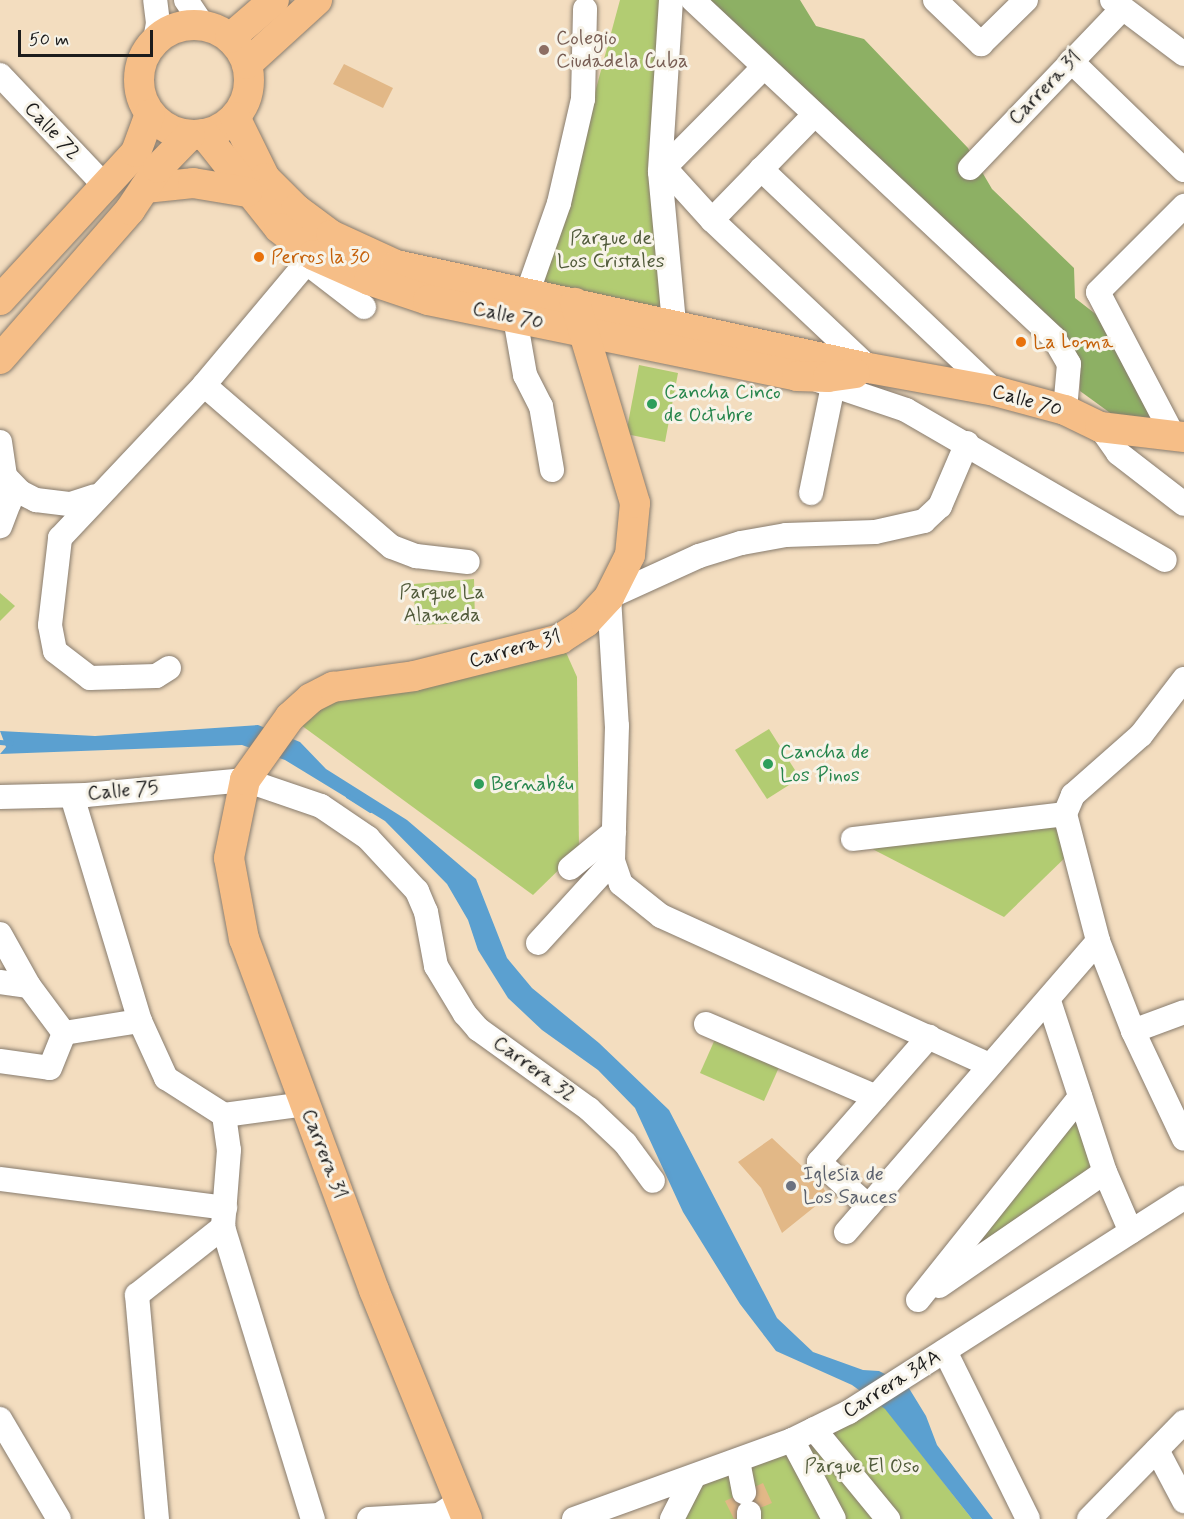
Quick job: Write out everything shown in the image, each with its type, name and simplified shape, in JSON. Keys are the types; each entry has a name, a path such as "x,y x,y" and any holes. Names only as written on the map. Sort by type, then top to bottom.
{"main road":[{"path":"197,135 165,127 150,114 143,102 138,75 141,62 155,40 186,25 200,14 274,0"},
{"path":"247,64 317,0"},
{"path":"0,359 145,188 158,168 197,135 235,117 248,93 247,64 200,14"},
{"path":"0,300 136,152 150,114"},
{"name":"Calle 70","path":"235,117 265,178 296,209 331,235 396,265 511,304 584,332 821,382 869,368"},
{"name":"Calle 70","path":"197,135 279,228 310,259 428,300 511,304 575,303 674,323 869,368 996,391 1065,410 1100,427 1178,436"},
{"path":"145,188 193,183 247,192"},
{"name":"Carrera 31","path":"463,1510 305,1104 242,928 229,858 248,775 290,717 311,698 333,687 414,676 560,639 586,622 609,597 630,555 635,503 575,303"}],"street":[{"path":"155,0 158,23 155,40"},
{"path":"670,0 662,169 674,323"},
{"path":"935,0 981,44 1018,3"},
{"path":"697,2 763,68 1054,338 1069,364 1065,410"},
{"path":"1117,4 1183,50"},
{"name":"Carrera 31","path":"970,168 1071,61 1117,4"},
{"path":"552,470 542,406 525,375 511,304 559,203 583,99 585,9"},
{"path":"1071,61 1184,170"},
{"path":"662,169 763,68"},
{"name":"Calle 72","path":"0,75 106,187"},
{"path":"712,220 814,115"},
{"path":"662,169 712,220 869,368"},
{"path":"761,169 996,391"},
{"path":"1178,436 1098,292 1184,206"},
{"path":"169,668 156,676 90,678 55,651 50,626 60,538 85,513 95,496 204,385 310,259 364,307"},
{"path":"811,493 821,382 906,410 967,443 1165,560"},
{"path":"204,385 392,547 416,556 468,562"},
{"path":"1100,427 1118,453 1184,504"},
{"path":"0,442 9,503 0,526"},
{"path":"967,443 940,506 924,521 875,532 786,535 741,543 699,556 609,597 617,726 613,861 621,884 661,916 990,1065"},
{"path":"4,476 28,496 51,503 71,504 95,496"},
{"path":"1184,679 1141,735 1072,795 1065,814 1098,941 1133,1031 1184,1139"},
{"name":"Calle 75","path":"0,797 72,796 248,775"},
{"name":"Carrera 32","path":"248,775 321,806 368,838 422,899 430,947 444,983 478,1029 589,1109 625,1143 653,1181"},
{"path":"72,796 140,1022 166,1078 224,1114 305,1104"},
{"path":"853,839 1065,814"},
{"path":"570,867 614,832"},
{"path":"538,943 613,861"},
{"path":"0,934 29,986 64,1033"},
{"path":"846,1232 990,1065 1049,1001 1098,941"},
{"path":"0,982 29,986"},
{"path":"1049,1001 1105,1172 1131,1232"},
{"path":"1133,1031 1184,1012"},
{"path":"64,1033 140,1022"},
{"path":"706,1024 876,1097"},
{"path":"0,1061 50,1068 64,1033"},
{"path":"868,1206 819,1162 929,1037"},
{"path":"1080,1097 918,1300 1105,1172"},
{"path":"224,1114 229,1150 224,1217 313,1519"},
{"path":"0,1179 224,1217"},
{"name":"Carrera 34A","path":"574,1519 693,1479 792,1440 849,1412 1184,1198"},
{"path":"157,1519 137,1295 224,1217"},
{"path":"945,1351 1028,1519"},
{"path":"0,1419 59,1519"},
{"path":"1089,1519 1184,1422"},
{"path":"814,1430 888,1519"},
{"path":"792,1440 834,1519"},
{"path":"1160,1447 1184,1501"},
{"path":"738,1461 748,1508"},
{"path":"672,1518 693,1479"},
{"path":"658,1491 670,1504 672,1518"},
{"path":"369,1519 439,1515 463,1510"}],"green space":[{"name":"Parque de Los Cristales","path":"620,0 671,0 674,323 540,296"},
{"path":"704,0 800,0 816,26 864,39 968,148 992,189 1074,268 1075,298 1102,319 1156,424 1113,415 1080,391 1080,371"},
{"name":"Cancha Cinco de Octubre","path":"639,365 678,373 665,442 626,434"},
{"name":"Parque La Alameda","path":"474,579 475,623 415,625 414,584"},
{"path":"0,593 15,606 0,621"},
{"name":"Bernabéu","path":"560,639 577,677 579,850 533,895 290,717 311,698"},
{"name":"Cancha de Los Pinos","path":"769,729 800,778 767,799 735,750"},
{"path":"1065,814 1073,850 1004,917 853,839"},
{"path":"716,1037 780,1065 764,1101 700,1073"},
{"path":"1080,1097 1105,1172 918,1300"},
{"name":"Parque El Oso","path":"871,1399 886,1409 972,1519 672,1519 693,1478"}],"water":[{"path":"258,725 300,742 326,769 407,820 476,879 507,958 532,988 599,1043 669,1110 777,1318 813,1352 863,1370 879,1371 907,1385 926,1416 937,1445 993,1519 972,1519 885,1409 852,1385 776,1351 740,1304 683,1212 635,1108 598,1070 542,1030 508,998 478,950 468,920 447,884 385,821 285,760 242,745 0,754 6,747 0,731 95,736"}],"building":[{"path":"344,64 393,88 383,108 333,84"},
{"name":"Iglesia de Los Sauces","path":"772,1138 821,1184 828,1196 782,1233 761,1188 738,1162"},
{"path":"763,1483 772,1503 734,1519 725,1501"}],"waterway":[{"path":"0,742 11,743"},
{"path":"348,796 370,810"}],"place":[{"name":"Colegio Ciudadela Cuba","path":"544,50"},
{"name":"Perros la 30","path":"259,257"},
{"name":"La Loma","path":"1021,342"},
{"name":"Cancha Cinco de Octubre","path":"652,404"},
{"name":"Cancha de Los Pinos","path":"768,764"},
{"name":"Bernabéu","path":"479,784"},
{"name":"Iglesia de Los Sauces","path":"791,1186"}]}
